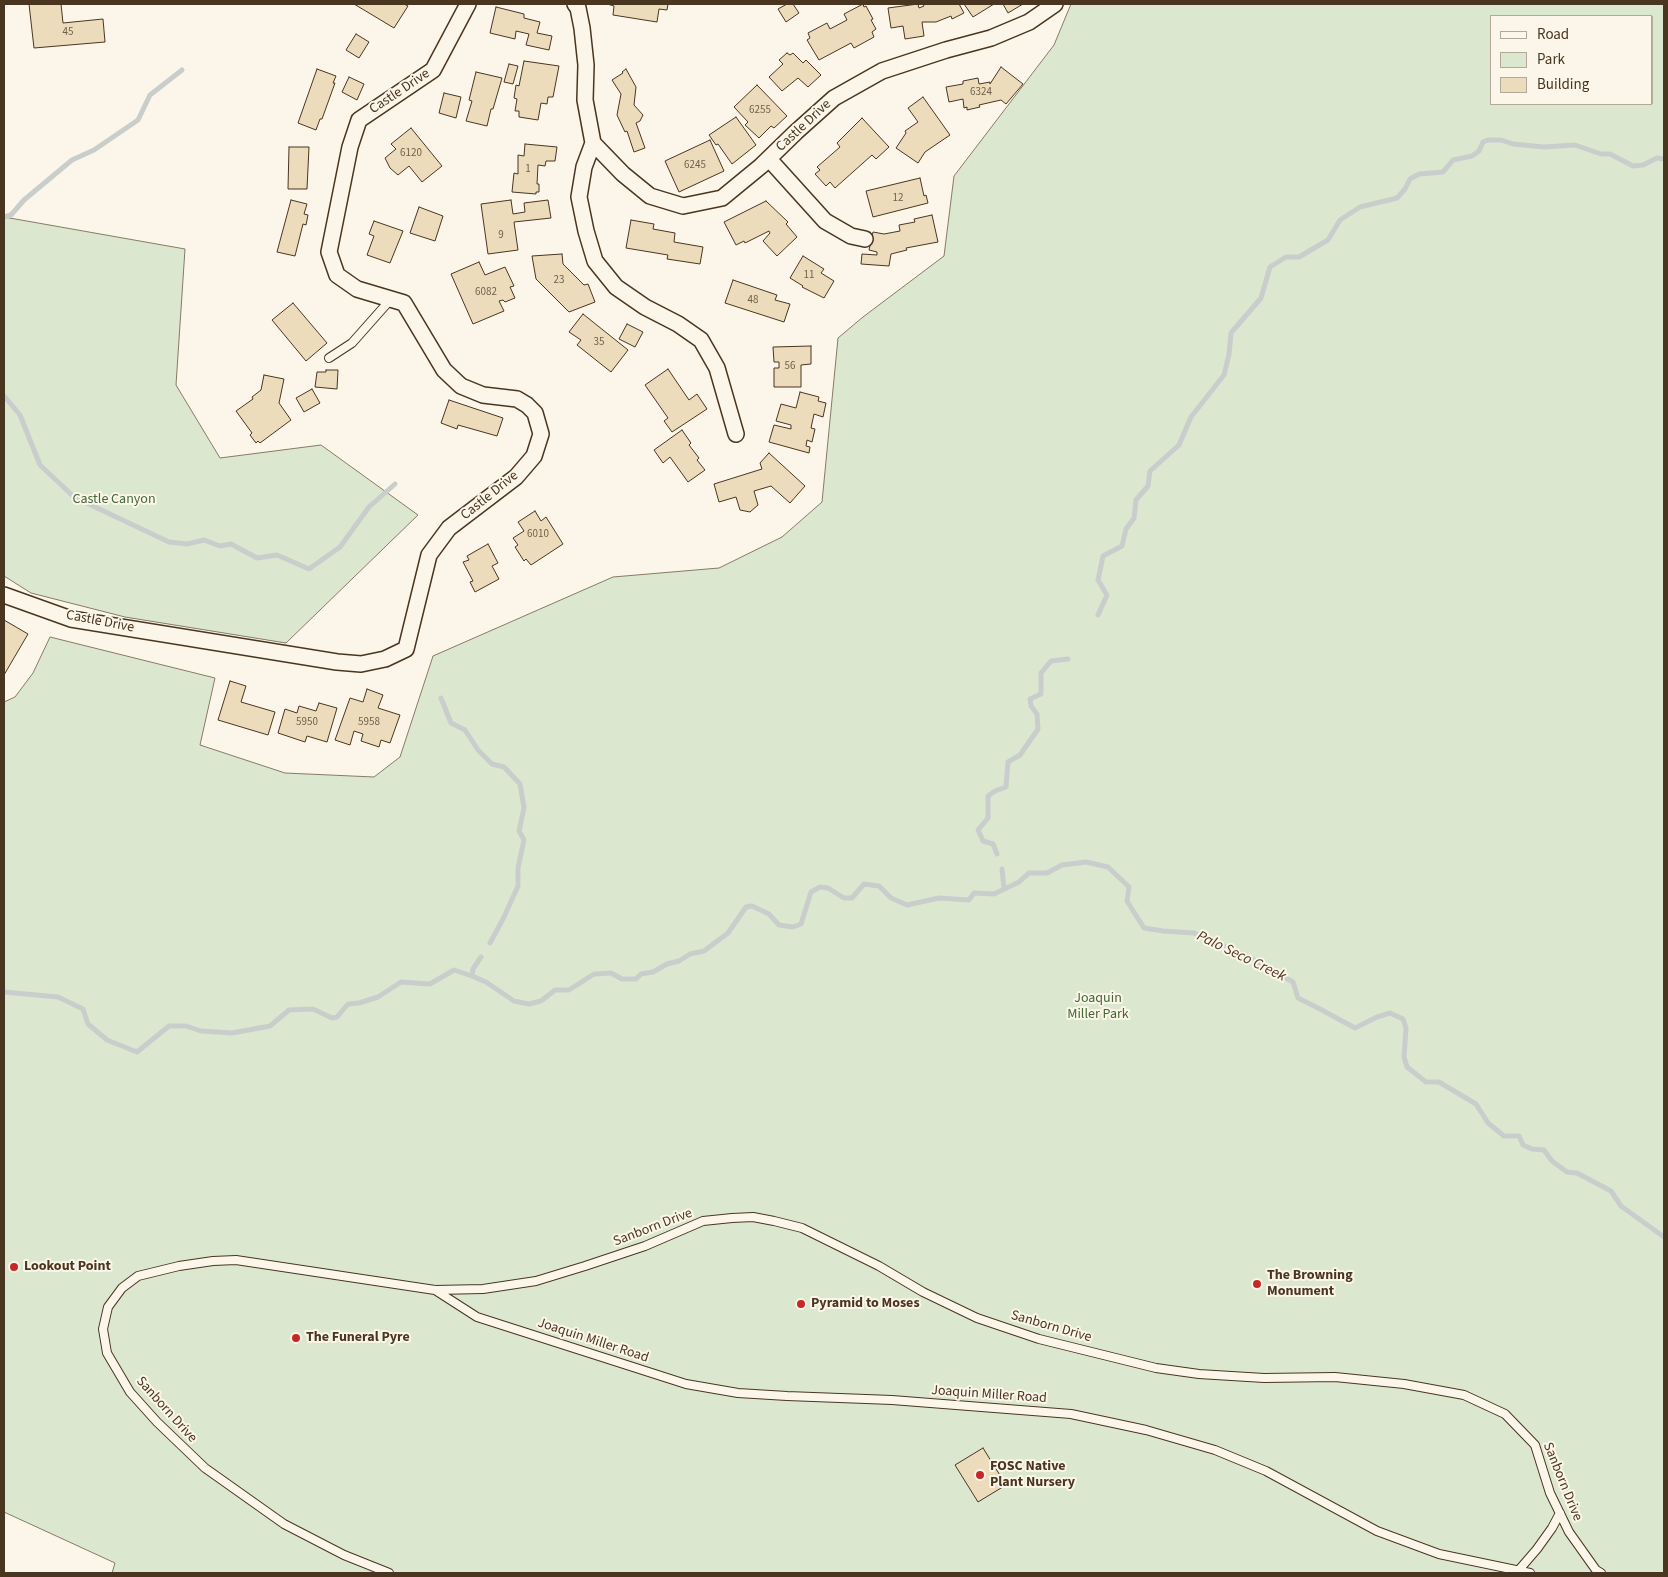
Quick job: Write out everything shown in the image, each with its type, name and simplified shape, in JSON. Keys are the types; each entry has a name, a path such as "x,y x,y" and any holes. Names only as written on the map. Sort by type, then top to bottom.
{"street":[{"name":"Castle Drive","path":"4,595 71,619 337,662 361,664 385,659 406,649 428,555 450,528 516,477 534,456 541,434 535,413 518,399 483,395 461,386 444,370 404,303 357,288 337,275 329,252 350,147 359,120 433,70 468,4"},
{"path":"575,4 578,8 582,28 586,65 585,100 593,143 584,167 579,196 586,231 595,261 616,287 645,307 678,324 701,340 717,368 736,434"},
{"name":"Castle Drive","path":"593,143 623,174 650,196 683,206 722,198 769,159 834,98 882,71 946,50 991,38 1029,22 1055,4"},
{"path":"769,159 825,221 851,236 865,239"}],"lane":[{"path":"329,358 352,343 391,299"},
{"name":"Sanborn Drive","path":"389,1573 344,1555 284,1524 205,1468 157,1422 130,1392 107,1353 103,1329 108,1307 122,1288 138,1276 178,1266 213,1260 236,1260 435,1290 483,1289 536,1281 645,1246 703,1222 753,1217 774,1221 802,1228 880,1266 923,1292 977,1318 1039,1338 1156,1368 1198,1374 1264,1378 1335,1377 1404,1384 1464,1395 1505,1414 1535,1445 1550,1494 1570,1532 1596,1570 1601,1573"},
{"name":"Joaquin Miller Road","path":"435,1290 477,1317 686,1384 738,1393 892,1400 1072,1414 1146,1430 1215,1450 1266,1471 1377,1531 1439,1554 1530,1573"},
{"path":"1518,1571 1537,1549 1560,1513"}],"green space":[{"name":"Joaquin Miller Park","path":"1071,4 1664,4 1664,1573 112,1573 115,1563 4,1512 4,702 15,697 33,673 50,637 215,678 200,745 285,773 374,777 400,757 433,656 613,577 719,568 782,537 822,502 838,338 944,256 954,176 1054,45"},
{"name":"Castle Canyon","path":"4,217 185,249 176,385 220,458 321,445 418,515 286,643 125,617 31,593 4,576"}],"building":[{"path":"29,4 61,4 63,23 103,19 105,42 34,48"},
{"path":"354,4 404,4 408,6 394,28"},
{"path":"607,4 668,4 667,10 659,9 657,22 613,15 614,6"},
{"path":"787,4 793,4 799,13 786,22 778,9"},
{"path":"863,4 873,19 871,20 876,29 872,32 874,37 854,48 851,43 819,60 807,40 810,38 808,33 827,23 830,29 847,20 844,14"},
{"path":"918,4 919,8 924,6 923,4 959,4 964,13 952,19 951,16 936,22 922,22 924,36 905,39 903,26 891,28 888,8"},
{"path":"964,4 994,4 973,17"},
{"path":"1003,4 1023,4 1008,13"},
{"path":"496,7 524,14 524,18 540,22 537,33 552,36 549,50 526,45 529,34 516,31 515,39 490,33"},
{"path":"356,34 369,42 359,58 346,50"},
{"path":"787,53 790,55 793,53 803,63 806,60 821,75 808,87 798,78 782,91 769,77 783,64 779,60"},
{"path":"524,61 559,66 553,97 548,97 547,104 541,103 538,120 519,117 519,111 515,111 517,99 514,98 516,85 519,86"},
{"path":"509,64 518,66 513,84 504,82"},
{"path":"1001,67 1023,84 1006,104 1001,100 967,110 967,107 964,108 963,99 949,102 946,87 963,84 963,81 978,78 979,84 990,82 990,84"},
{"path":"317,69 336,76 322,119 320,119 316,130 298,123"},
{"path":"626,69 636,87 634,105 643,115 640,121 636,123 645,148 634,152 627,131 625,132 617,115 621,94 612,80"},
{"path":"476,72 502,78 487,126 466,121 472,101 469,100"},
{"path":"349,77 364,84 357,100 342,92"},
{"path":"757,85 787,116 774,128 771,126 759,138 745,125 748,122 734,107"},
{"path":"444,93 461,97 456,118 439,113"},
{"path":"923,97 950,135 925,152 918,163 896,148 906,133 905,131 918,122 908,108"},
{"path":"736,117 756,145 732,164 709,135"},
{"path":"862,118 889,147 876,159 872,155 835,188 830,182 826,186 815,174 820,170 817,167 840,147 837,143"},
{"path":"411,128 442,166 422,182 409,166 398,175 390,168 385,158 396,149 391,144"},
{"path":"710,140 724,171 679,192 665,161"},
{"path":"525,144 557,147 555,161 546,161 545,166 538,165 537,184 539,184 539,192 536,192 536,194 512,192 514,173 518,174 518,155 524,156"},
{"path":"289,147 309,147 307,189 288,189"},
{"path":"920,178 924,196 926,195 928,203 873,217 866,191"},
{"path":"291,200 307,204 304,214 308,215 306,225 303,224 295,256 277,252"},
{"path":"511,200 513,214 525,212 524,203 548,200 551,218 514,222 518,250 488,254 481,204"},
{"path":"766,201 788,222 786,224 797,237 777,256 763,241 770,233 769,231 745,243 744,241 736,245 724,222"},
{"path":"419,207 443,216 435,241 410,233"},
{"path":"932,215 938,242 906,248 907,250 891,254 889,266 861,264 862,254 877,255 877,252 869,250 873,232 884,234 900,231 899,225 915,222 914,219"},
{"path":"631,220 654,224 653,229 675,233 674,242 703,247 700,264 667,259 668,255 626,248"},
{"path":"374,221 403,231 390,263 367,255 374,236 369,234"},
{"path":"562,254 563,264 584,285 588,284 595,302 569,312 536,279 532,256"},
{"path":"803,256 824,269 821,273 834,281 824,298 802,287 790,278"},
{"path":"479,262 485,275 505,267 514,286 510,287 515,298 505,302 503,300 499,301 504,311 473,324 451,274"},
{"path":"733,280 777,295 775,300 790,304 784,322 725,303"},
{"path":"293,303 327,343 306,361 272,320"},
{"path":"583,314 628,350 611,372 577,345 581,340 569,332"},
{"path":"627,324 643,332 635,347 619,339"},
{"path":"811,346 811,364 801,365 801,387 774,387 774,368 779,368 779,362 774,362 773,347"},
{"path":"668,369 689,400 697,394 707,409 672,432 664,421 668,418 645,385"},
{"path":"326,370 338,370 337,389 315,387 317,372 326,372"},
{"path":"264,375 284,379 279,403 291,420 260,443 258,441 256,443 250,435 252,433 236,411 253,399 252,397 261,390"},
{"path":"312,389 320,403 304,412 296,398"},
{"path":"800,392 819,397 818,401 826,403 823,417 814,414 811,428 815,429 812,442 807,440 806,446 810,447 809,453 769,442 774,425 791,429 791,425 776,421 781,404 796,408"},
{"path":"449,400 503,418 497,436 458,425 457,429 441,423"},
{"path":"682,430 691,443 689,445 699,458 697,460 705,470 688,482 670,457 663,463 654,450"},
{"path":"769,453 805,486 790,503 771,486 754,491 758,505 750,512 740,510 736,497 719,502 714,484 762,469 760,463"},
{"path":"535,511 541,521 546,517 563,544 531,565 526,559 524,561 515,547 518,545 513,538 524,531 518,522"},
{"path":"488,544 498,563 492,566 499,579 475,592 470,582 473,581 463,562 469,560 467,556"},
{"path":"4,620 28,634 4,675"},
{"path":"230,681 246,686 241,702 275,712 268,735 218,720"},
{"path":"367,689 383,695 378,708 400,715 390,743 381,740 379,747 361,741 363,734 354,731 350,745 335,740 350,698 363,702"},
{"path":"319,703 337,708 327,742 307,736 305,742 278,733 285,709 297,713 299,706 316,711"},
{"name":"FOSC Native Plant Nursery","path":"983,1448 1006,1485 978,1502 955,1465"}],"waterway":[{"path":"4,217 11,215 24,200 72,160 94,150 138,120 150,95 182,70"},
{"name":"Palo Seco Creek","path":"1098,615 1107,595 1098,580 1103,556 1122,546 1126,529 1134,518 1136,500 1148,486 1150,471 1179,445 1191,417 1224,375 1231,333 1261,298 1270,267 1286,257 1299,257 1328,240 1340,220 1360,207 1397,198 1405,189 1410,179 1419,174 1443,172 1453,160 1472,156 1479,151 1483,142 1488,140 1501,140 1513,144 1544,147 1575,145 1601,154 1610,154 1633,166 1643,165 1657,158 1664,159"},
{"path":"4,396 20,415 40,465 74,497 169,542 187,544 204,540 220,546 231,544 257,558 277,555 309,569 340,547 369,507 395,484"},
{"name":"Palo Seco Creek","path":"997,854 993,844 983,841 978,830 988,818 988,796 1006,787 1008,762 1020,755 1038,729 1037,714 1031,706 1030,699 1041,694 1041,673 1051,661 1068,659"},
{"path":"441,698 451,723 465,730 478,750 492,764 504,767 520,784 524,808 519,831 524,840 518,868 518,886 490,943"},
{"name":"Palo Seco Creek","path":"4,992 58,997 83,1009 88,1024 107,1040 137,1052 169,1026 186,1026 201,1031 232,1033 270,1026 289,1010 313,1009 332,1018 337,1017 348,1004 359,1003 378,997 401,982 430,984 454,970 486,982 514,1001 529,1004 541,1001 555,990 569,990 594,974 611,973 622,979 636,979 641,974 653,972 690,954 704,951 728,933 746,907 752,906 769,914 779,925 793,927 801,924 811,892 820,887 828,888 844,898 852,898 864,884 879,886 891,898 907,905 939,898 969,900 974,893 994,894 1019,882 1029,873 1047,873 1062,865 1086,862 1108,867 1129,887 1127,901 1144,928 1194,933 1241,953 1293,982 1298,998 1355,1028 1390,1013 1403,1019 1406,1028 1404,1057 1407,1067 1426,1082 1439,1082 1476,1104 1488,1123 1504,1136 1519,1136 1523,1145 1532,1149 1544,1150 1552,1161 1567,1172 1577,1173 1611,1191 1621,1206 1664,1237"},
{"name":"Palo Seco Creek","path":"1002,869 1004,888"},
{"path":"472,976 473,969 481,957"}],"place":[{"name":"Lookout Point","path":"14,1267"},
{"name":"The Browning Monument","path":"1257,1284"},
{"name":"Pyramid to Moses","path":"801,1304"},
{"name":"The Funeral Pyre","path":"296,1338"},
{"name":"FOSC Native Plant Nursery","path":"980,1475"}]}
